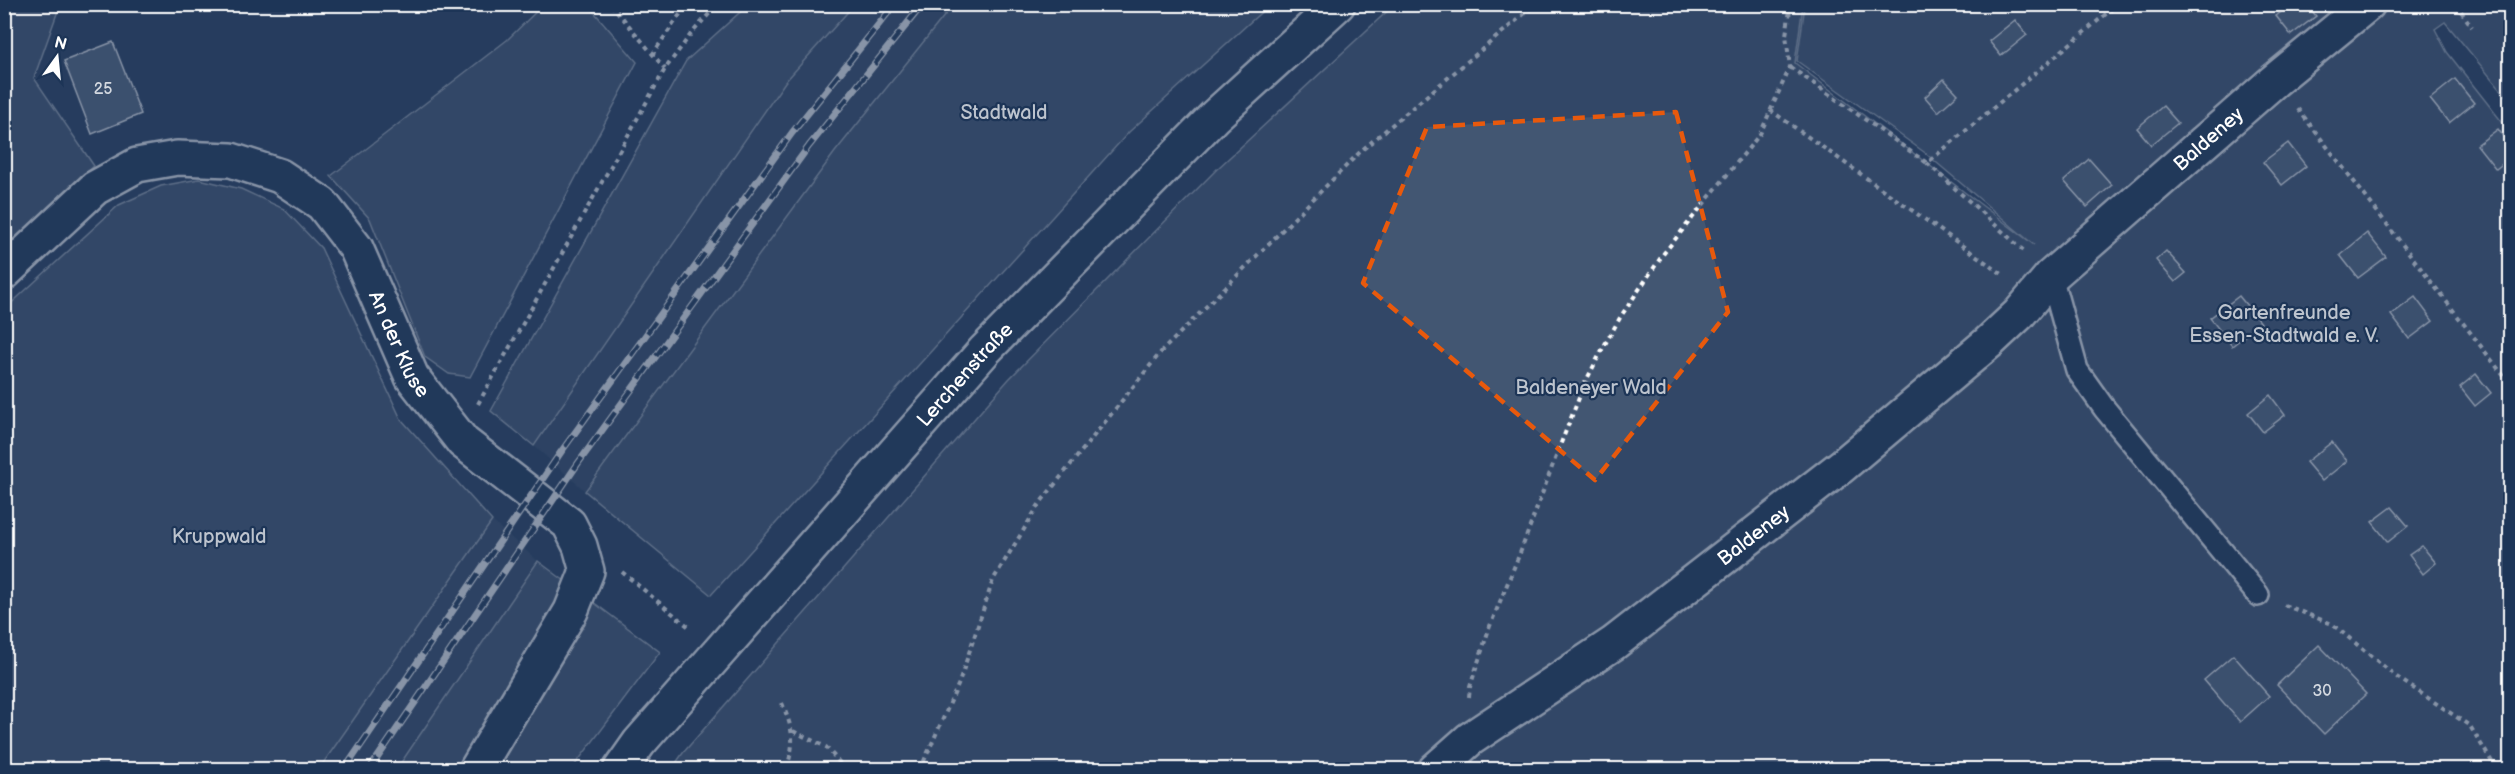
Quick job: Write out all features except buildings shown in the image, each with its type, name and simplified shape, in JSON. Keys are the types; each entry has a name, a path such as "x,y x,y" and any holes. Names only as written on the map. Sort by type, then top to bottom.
{"street":[{"name":"Lerchenstraße","path":"620,770 647,734 985,350 1215,116 1338,4"},
{"name":"Baldeney","path":"1435,770 1470,740 1614,643 1824,480 1988,343 2049,280 2274,81 2368,4"},
{"name":"An der Kluse","path":"4,273 95,188 136,165 177,158 231,160 280,176 322,204 356,248 412,377 463,442 569,524 582,555 586,571 571,611 476,770"}],"lane":[{"path":"2049,280 2077,370 2104,408 2258,595"}],"path":[{"path":"454,6 464,4"},
{"path":"610,4 666,69"},
{"path":"652,55 681,13 690,4"},
{"path":"476,408 666,69 691,34 718,4"},
{"path":"920,770 959,683 993,580 1040,503 1140,378 1161,352 1362,150 1536,4"},
{"path":"1470,740 1470,687 1490,626 1585,383 1621,316 1664,253 1754,142 1790,67 1786,35 1791,4"},
{"path":"1927,163 2118,4"},
{"path":"2456,4 2472,27"},
{"path":"1790,67 1927,163 2049,280"},
{"path":"2274,81 2511,384"},
{"path":"1770,110 2013,281 2049,280"},
{"path":"621,572 689,627"},
{"path":"2258,595 2332,624 2398,678 2470,726 2498,770"},
{"path":"782,703 793,731 793,751 786,770"},
{"path":"793,731 826,747 846,770"}],"highlighted area":[{"path":"1676,112 1728,312 1595,480 1363,283 1427,127"}],"shaded area":[{"path":"854,5 953,5 835,152 585,491 534,446 785,82"},
{"path":"492,521 538,561 396,769 319,769"}],"green space":[{"path":"5,4 60,5 34,78 94,166 5,248"},
{"path":"543,5 588,5 637,62 470,377 449,374 425,357 370,219 331,176 507,40"},
{"path":"748,5 854,5 785,82 534,446 491,411 686,61"},
{"name":"Stadtwald","path":"953,5 1269,5 1129,132 711,595 585,491 835,152"},
{"name":"Baldeneyer Wald","path":"1394,5 1803,5 1795,63 2034,245 1924,152 1797,61 1805,5 2510,5 2510,101 2445,22 2435,29 2447,52 2510,132 2510,769 671,770 683,753 1009,379 1217,169"},
{"name":"Kruppwald","path":"199,179 241,189 284,209 321,248 401,419 492,521 319,769 5,769 5,309 119,205 161,186"},
{"path":"538,561 660,652 572,769 396,770"}],"railway":[{"path":"344,770 561,452 792,133 895,4"},
{"path":"369,770 579,462 809,146 923,4"}],"park label":[{"name":"Gartenfreunde Essen-Stadtwald e. V.","path":"2284,324"}]}
